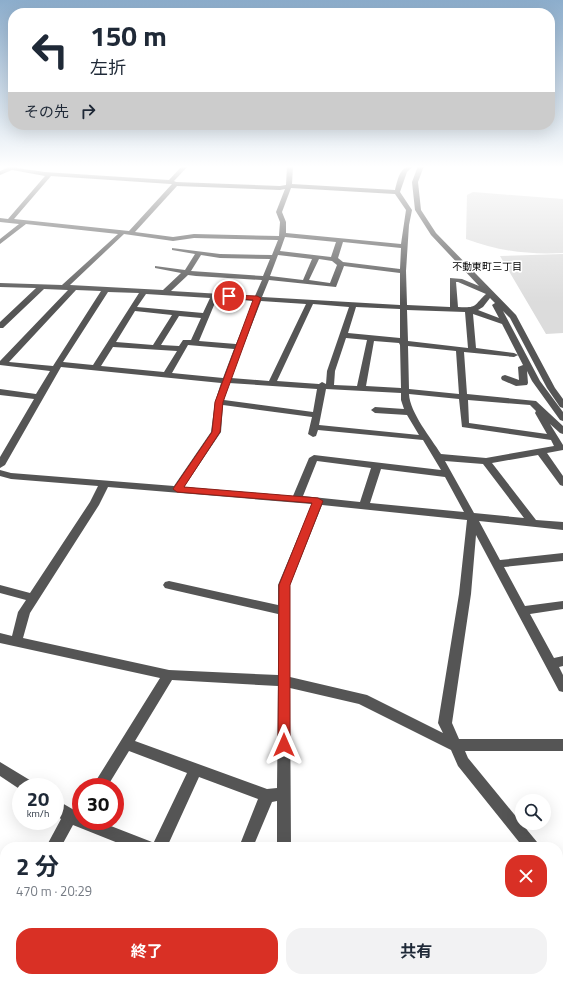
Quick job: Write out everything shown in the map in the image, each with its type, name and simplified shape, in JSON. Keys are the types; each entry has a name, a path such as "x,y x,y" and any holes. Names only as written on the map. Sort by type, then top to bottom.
{"street":[{"path":"9,221 17,212"},
{"path":"131,233 150,212"},
{"path":"177,489 216,432 219,402 226,380 282,237 283,222 279,212"},
{"path":"413,212 405,246 403,271 404,400 448,474 563,687"},
{"path":"415,212 487,292 513,317 551,388 563,405"},
{"path":"0,220 123,232 173,239 194,236 282,237 340,240 405,246"},
{"path":"0,242 24,223"},
{"path":"65,286 123,232"},
{"path":"334,260 340,240"},
{"path":"174,250 220,256 275,255 316,258 334,260 341,264 403,271"},
{"path":"166,292 186,273 199,253"},
{"path":"305,282 316,258"},
{"path":"157,267 186,273 266,278 333,285 341,264"},
{"path":"454,310 452,279 460,280 487,292 506,323 536,381 563,418"},
{"path":"0,285 65,286 257,298 352,306 454,310 476,310 483,305 487,292"},
{"path":"0,326 43,286"},
{"path":"1,363 75,287"},
{"path":"0,465 5,448 39,397 56,367 106,289"},
{"path":"95,368 144,291"},
{"path":"194,343 215,296"},
{"path":"272,383 310,303"},
{"path":"352,306 317,415 314,431 426,438"},
{"path":"133,309 206,316"},
{"path":"469,310 506,323"},
{"path":"469,310 472,351"},
{"path":"156,347 177,313"},
{"path":"342,335 460,350 514,355"},
{"path":"361,388 371,338"},
{"path":"167,374 186,342 238,347"},
{"path":"516,343 514,355 522,367 536,381 551,388"},
{"path":"110,344 182,349"},
{"path":"460,350 464,425 554,438"},
{"path":"1,363 95,368 226,380 462,395 533,403 563,431"},
{"path":"505,378 516,383 524,383 522,367"},
{"path":"0,392 39,397"},
{"path":"219,402 317,415"},
{"path":"438,457 486,461 560,448 533,403"},
{"path":"375,410 410,412"},
{"path":"541,452 563,483"},
{"path":"297,499 314,458 448,474"},
{"path":"486,461 533,523"},
{"path":"364,506 377,465"},
{"path":"0,473 11,476 297,499 472,518 560,525"},
{"path":"16,642 24,612 95,503 105,484"},
{"path":"284,842 284,585 318,501"},
{"path":"472,518 465,594 445,723 463,762 528,842"},
{"path":"497,564 563,557"},
{"path":"168,585 284,611"},
{"path":"0,589 33,598"},
{"path":"522,611 563,605"},
{"path":"0,638 169,675 284,681 362,700 454,744 520,746 563,745"},
{"path":"550,664 563,661"},
{"path":"104,778 169,675"},
{"path":"126,744 195,771 267,796 284,793"},
{"path":"0,768 15,778"},
{"path":"161,842 195,771"},
{"path":"248,842 267,796"},
{"path":"57,842 72,822"},
{"path":"107,830 135,842"}],"shaded area":[{"path":"467,212 563,212 563,253 526,253 490,247 466,239"},
{"path":"563,254 563,333 546,334 500,256"}],"district":[{"name":"不動東町三丁目","path":"487,266"}],"route":[{"path":"229,296 257,298 219,402 216,432 177,489 318,501 284,585 284,745"}]}
